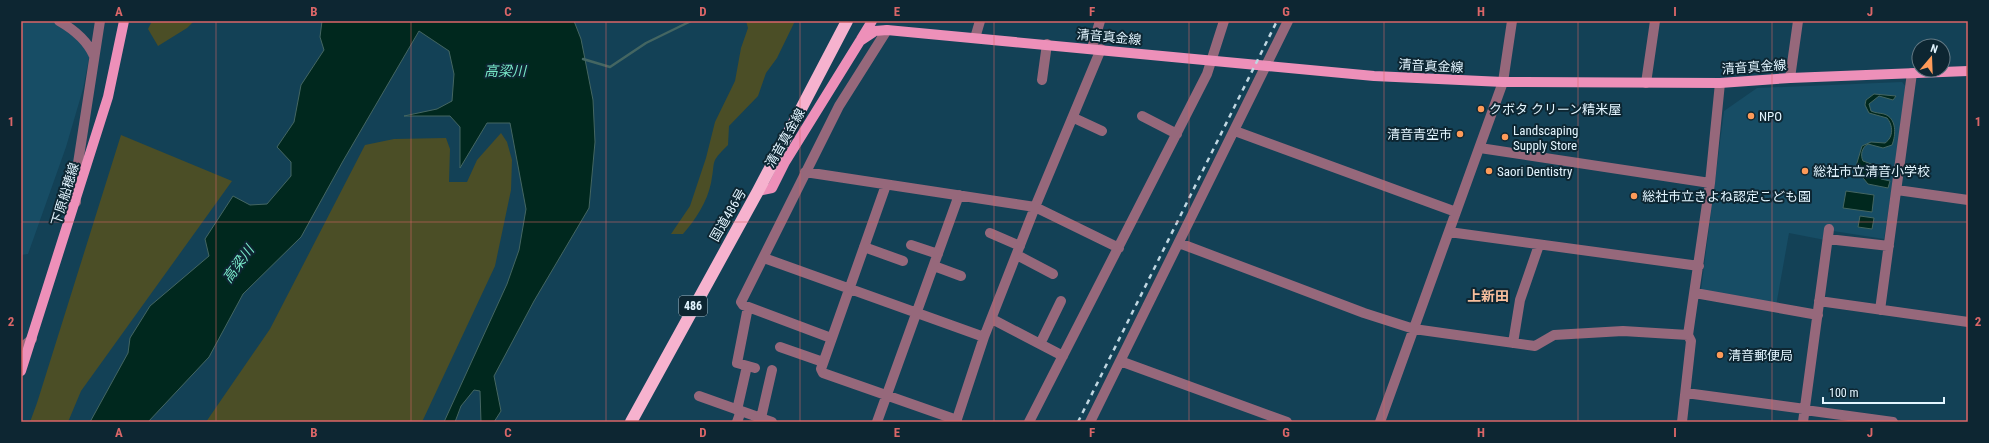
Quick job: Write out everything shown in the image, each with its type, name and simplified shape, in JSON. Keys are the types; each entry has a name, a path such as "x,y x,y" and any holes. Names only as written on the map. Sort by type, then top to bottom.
{"highway":[{"name":"国道486号","path":"631,422 758,191 847,21"}],"main road":[{"name":"下原船穂線","path":"21,371 76,202 108,97 124,21"},
{"path":"860,41 872,21"},
{"name":"清音真金線","path":"758,191 772,188 785,162 860,41 875,31 890,27 975,38 1212,59 1374,76 1503,82 1720,83 1790,78 1911,73"},
{"name":"清音真金線","path":"1951,72 1968,71"}],"street":[{"path":"59,21 71,28 90,47 94,56"},
{"path":"76,202 74,189 100,21"},
{"path":"975,38 980,21"},
{"path":"886,184 821,369 823,372 956,421 984,336 1035,207 1074,118 1097,49 1100,21"},
{"path":"1029,422 1177,134 1206,74 1224,21"},
{"path":"1090,422 1288,21"},
{"path":"1380,422 1503,82 1512,21"},
{"path":"1646,83 1655,21"},
{"path":"1790,78 1798,21"},
{"path":"831,338 748,307 741,302 839,106 890,27"},
{"path":"1042,80 1047,44"},
{"path":"1880,310 1911,78"},
{"path":"1682,422 1691,341 1688,336 1710,183 1720,83"},
{"path":"1142,116 1177,134"},
{"path":"1074,118 1102,131"},
{"path":"1235,131 1456,212"},
{"path":"1480,148 1710,183"},
{"path":"805,172 1035,207 1119,248"},
{"path":"1897,190 1968,200"},
{"path":"879,422 887,395 959,195"},
{"path":"1449,232 1699,266"},
{"path":"990,234 1054,274"},
{"path":"1803,422 1829,234 1889,246"},
{"path":"1179,243 1364,313 1414,329 1535,346 1554,335 1589,335 1618,331 1688,336"},
{"path":"911,245 938,254"},
{"path":"1514,343 1520,300 1539,245"},
{"path":"864,247 903,261"},
{"path":"764,258 984,336"},
{"path":"934,266 961,276"},
{"path":"1695,293 1818,315"},
{"path":"1040,344 1061,301"},
{"path":"1819,302 1968,322"},
{"path":"737,422 751,367 737,362 748,307"},
{"path":"992,319 1063,356"},
{"path":"21,348 32,339"},
{"path":"780,347 823,362"},
{"path":"1120,361 1287,422"},
{"path":"761,418 772,370"},
{"path":"1686,393 1805,410 1850,419 1893,422"},
{"path":"699,396 772,422"}],"shaded area":[{"path":"21,21 53,21 62,25 73,33 89,53 89,58 83,89 66,147 28,254 21,255"},
{"path":"152,21 194,21 187,28 158,46 148,29"},
{"path":"746,21 795,21 777,58 766,73 758,96 729,126 728,145 714,162 707,197 700,210 683,234 671,234 690,206 706,158 715,122 735,81 741,48 748,28"},
{"name":"総社市立清音小学校","path":"1902,82 1907,88 1884,239 1827,230 1825,240 1789,233 1776,306 1701,290 1724,111 1757,88"},
{"path":"501,133 507,142 512,160 511,190 495,266 422,422 206,422 270,329 365,145 394,139 446,138 450,149 449,182 467,182 477,160"},
{"path":"121,135 232,181 81,391 68,422 30,422 37,403"}],"water":[{"name":"高梁川","path":"322,21 574,21 581,39 593,100 595,142 589,208 534,301 494,376 501,411 494,422 481,422 480,391 474,390 461,406 455,422 444,422 507,284 519,250 526,209 510,123 487,123 460,168 460,127 450,116 404,116 437,109 452,101 454,74 449,51 419,31 343,161 301,237 243,294 209,357 148,422 90,422 128,353 130,338 150,306 209,256 205,239 233,196 250,205 267,204 291,176 291,162 277,147 294,122 301,85 324,50 320,37"},
{"path":"1874,94 1896,96 1893,100 1879,96 1869,104 1871,111 1884,114 1891,119 1895,132 1892,145 1883,148 1868,144 1864,147 1862,154 1863,161 1874,165 1881,179 1890,181 1888,188 1868,184 1859,173 1856,166 1862,146 1871,142 1885,143 1890,138 1892,131 1887,118 1869,113 1865,105 1866,100"},
{"path":"1846,191 1874,195 1872,212 1843,208"},
{"path":"1860,216 1874,218 1872,229 1858,227"}],"waterway":[{"path":"583,59 610,67 646,43 691,21"}],"railway":[{"path":"1078,422 1277,21"}],"place":[{"name":"クボタ クリーン精米屋","path":"1481,109"},
{"name":"NPO","path":"1751,116"},
{"name":"清音青空市","path":"1460,134"},
{"name":"Landscaping Supply Store","path":"1505,137"},
{"name":"Saori Dentistry","path":"1489,171"},
{"name":"総社市立清音小学校","path":"1805,171"},
{"name":"総社市立きよね認定こども園","path":"1634,196"},
{"name":"清音郵便局","path":"1720,355"}],"district":[{"name":"上新田","path":"1488,296"}]}
